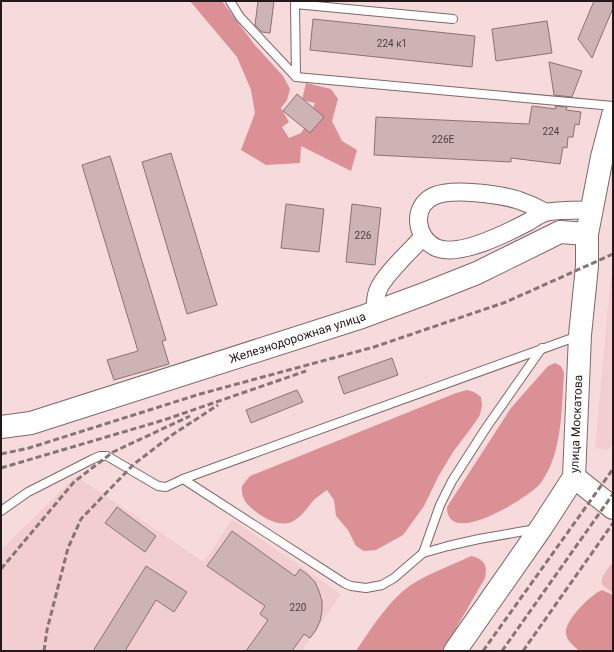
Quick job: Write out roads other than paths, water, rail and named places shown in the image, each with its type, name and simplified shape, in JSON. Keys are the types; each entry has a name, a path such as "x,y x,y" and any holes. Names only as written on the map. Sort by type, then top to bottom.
{"main road":[{"name":"улица Москатова","path":"455,651 541,528 574,477 580,335 587,266 587,234 602,157 613,115"},
{"name":"Железнодорожная улица","path":"1,427 32,423 375,312 477,272 560,232 587,234"},
{"path":"574,477 613,508"}],"street":[{"path":"545,212 527,203 506,197 468,192 438,194 431,197 424,203 419,211 417,219 419,229 423,237 429,243 436,248 452,250 462,249 485,241 528,222 545,212 592,210"},
{"path":"375,312 376,295 384,279 423,237"}],"lane":[{"path":"230,1 240,17 296,77 613,106"},
{"path":"296,77 295,3 453,19"},
{"path":"1,511 28,492 100,456 107,456 114,459 158,486 166,487 183,479 580,335"},
{"path":"423,553 440,505 452,481 486,428 542,348"},
{"path":"183,479 344,583 351,586 366,588 382,585 394,578 423,553 479,539 541,528"}],"railway":[{"path":"1,454 29,448 200,394 374,347 506,302 613,254"},
{"path":"1,468 164,420 306,371"},
{"path":"44,651 47,630 68,548 81,519 134,464 172,435 218,405"},
{"path":"1,569 74,482 113,452 190,416"},
{"path":"483,651 613,469"},
{"path":"502,651 613,494"},
{"path":"523,651 613,523"}]}
